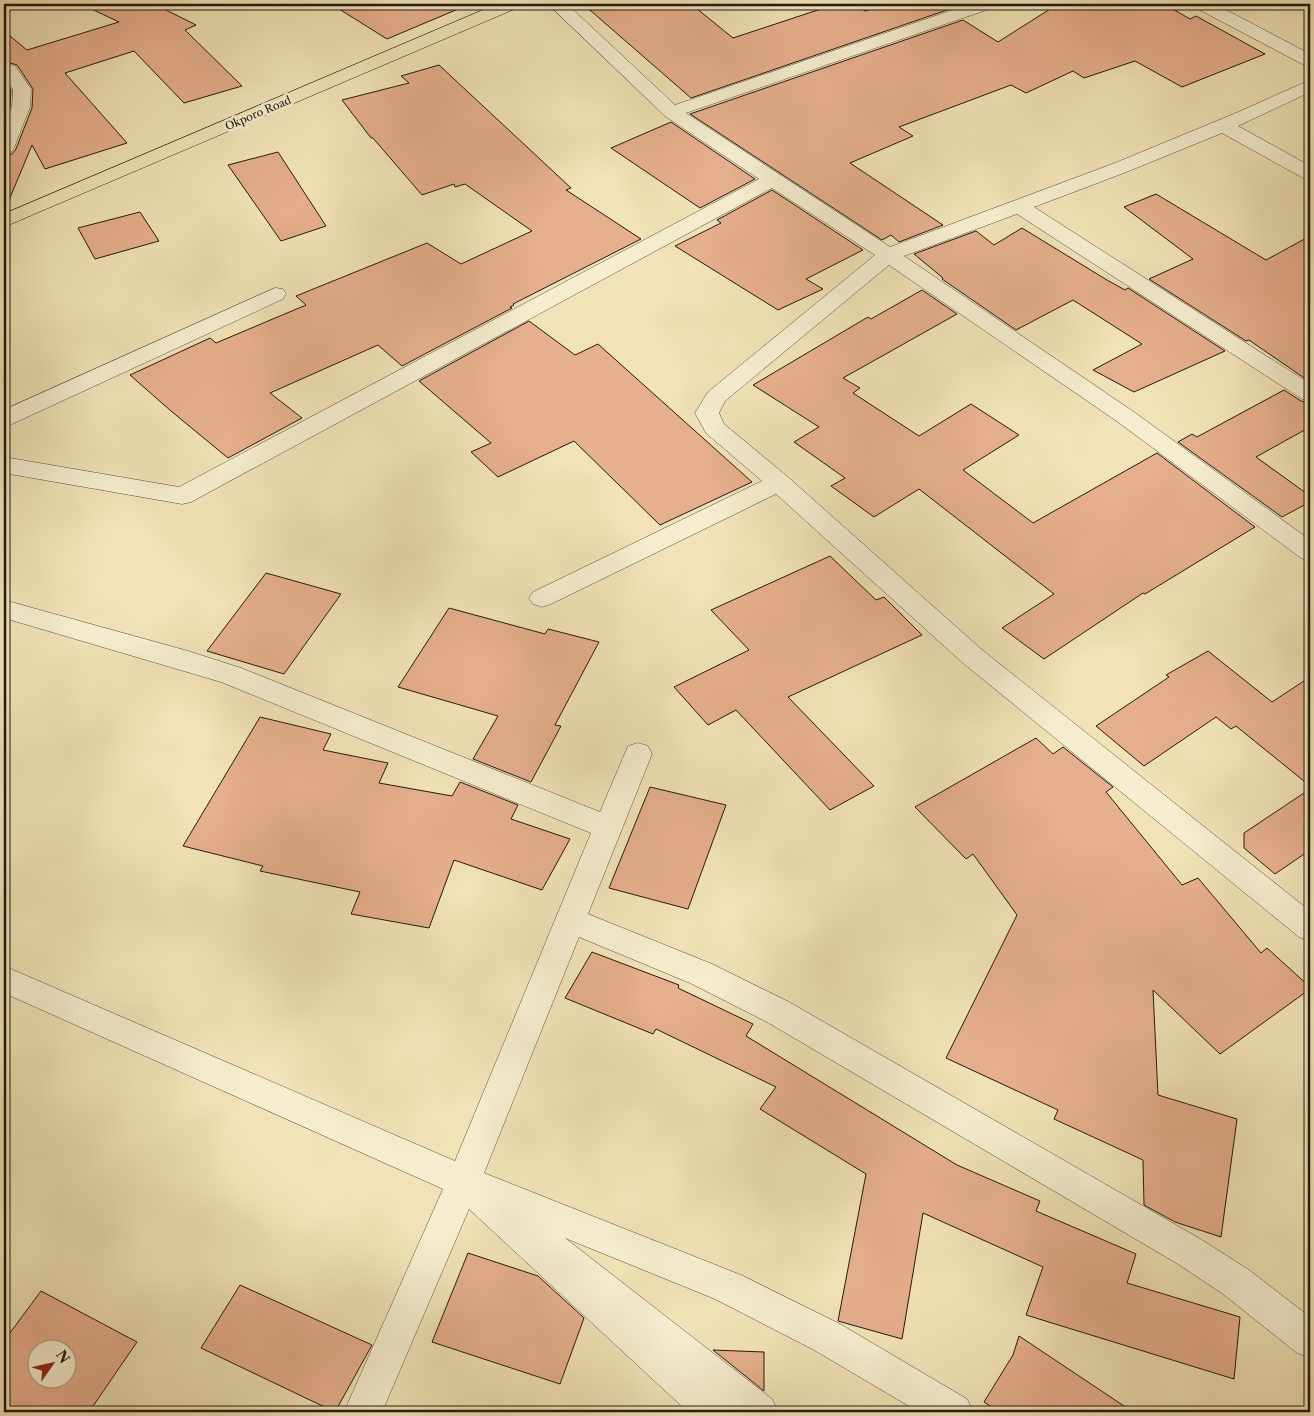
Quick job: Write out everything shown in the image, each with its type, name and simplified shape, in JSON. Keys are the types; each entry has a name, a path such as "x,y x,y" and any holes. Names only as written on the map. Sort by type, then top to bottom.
{"main road":[{"name":"Okporo Road","path":"4,222 511,4"}],"street":[{"path":"557,4 672,112 888,255 1126,417 1310,552"},
{"path":"672,112 986,4"},
{"path":"1202,4 1310,62"},
{"path":"4,68 9,70 22,89 21,107 4,148"},
{"path":"1310,86 1122,167 1020,207 888,255 716,397 708,413 714,428 779,483 972,656 1310,928"},
{"path":"1222,125 1310,174"},
{"path":"4,465 182,496 772,180"},
{"path":"1020,207 1310,394"},
{"path":"4,418 275,294"},
{"path":"542,598 779,483"},
{"path":"4,609 231,675 608,827"},
{"path":"363,1412 464,1181 638,754"},
{"path":"569,920 672,959 739,990 778,1012 1190,1252 1236,1282 1310,1340"},
{"path":"4,979 464,1181 728,1287 827,1338 954,1412"},
{"path":"464,1181 687,1412"},
{"path":"464,1181 715,1412"},
{"path":"464,1181 758,1412"}],"building":[{"path":"81,4 154,4 196,25 185,30 242,86 184,103 134,51 65,73 127,143 45,169 32,145 4,212 4,156 12,154 16,149 32,108 33,89 17,65 4,61 4,31 27,50 119,22"},
{"path":"331,4 470,4 387,39"},
{"path":"583,4 691,4 733,38 836,4 855,4 865,11 889,4 938,4 947,10 691,98"},
{"path":"1058,4 1164,4 1190,19 1196,16 1265,54 1182,87 1135,61 1084,78 1073,71 1026,93 1011,85 899,127 913,136 850,163 943,225 899,242 891,235 882,240 690,114 963,20 998,42"},
{"path":"439,65 571,188 566,190 641,239 513,304 510,307 512,308 402,366 378,345 270,393 302,418 228,458 130,375 210,338 216,343 306,305 296,296 427,243 461,264 532,231 465,184 455,187 454,184 422,195 371,138 342,100 409,83 401,76"},
{"path":"4,79 11,90 10,107 4,122"},
{"path":"671,122 755,179 700,208 611,148"},
{"path":"278,152 326,226 281,241 228,165"},
{"path":"772,190 863,250 806,279 823,289 778,310 675,246 721,223 717,220"},
{"path":"1156,194 1266,260 1310,236 1310,382 1249,340 1246,341 1149,279 1193,259 1124,207"},
{"path":"140,212 159,241 95,259 78,228"},
{"path":"1022,228 1107,280 1125,290 1128,288 1225,351 1134,392 1093,370 1142,344 1073,300 1016,330 942,279 914,254 976,231 994,245"},
{"path":"922,290 957,314 843,378 860,388 853,393 919,436 971,404 1019,435 963,470 1033,523 1157,453 1255,527 1145,594 1143,593 1044,659 1002,628 1054,594 919,489 874,517 831,486 845,478 794,442 819,427 753,385 868,317 871,319"},
{"path":"529,321 575,355 598,344 752,482 660,525 574,441 498,477 471,452 491,443 419,381"},
{"path":"1284,390 1301,401 1310,403 1310,427 1256,457 1310,496 1310,502 1282,517 1178,442 1192,434 1197,437"},
{"path":"830,556 876,600 884,597 922,635 788,697 874,786 830,810 736,710 708,725 674,687 749,650 711,610"},
{"path":"266,573 341,594 284,674 207,651"},
{"path":"449,608 545,634 548,629 599,642 555,725 561,726 531,782 473,759 498,716 398,687"},
{"path":"1208,651 1272,702 1310,677 1310,786 1236,726 1231,729 1216,717 1144,766 1096,726 1169,677 1166,675"},
{"path":"260,717 331,734 323,750 388,763 379,783 452,796 460,782 518,805 511,819 570,839 542,890 454,860 429,928 351,914 360,892 260,871 263,866 183,846"},
{"path":"1036,738 1053,754 1063,747 1113,787 1106,792 1182,885 1198,878 1261,953 1267,948 1310,987 1310,989 1220,1054 1153,990 1158,1095 1237,1119 1221,1237 1175,1222 1144,1205 1143,1160 1054,1119 1058,1110 946,1058 1017,915 973,854 966,859 915,807"},
{"path":"650,787 726,805 688,909 609,888"},
{"path":"1310,789 1310,850 1275,874 1244,848 1244,833"},
{"path":"592,952 679,985 678,988 753,1024 746,1036 957,1165 1040,1201 1036,1211 1136,1254 1127,1283 1240,1317 1234,1379 1026,1315 1043,1267 923,1213 902,1339 838,1321 866,1174 760,1109 776,1087 656,1029 653,1034 565,998"},
{"path":"468,1253 538,1276 584,1318 560,1384 432,1342"},
{"path":"240,1285 372,1345 335,1412 201,1348"},
{"path":"41,1291 137,1342 89,1412 4,1412 4,1341"},
{"path":"1019,1336 1133,1412 999,1412 984,1402 1013,1355"},
{"path":"713,1350 764,1352 764,1391"}]}
